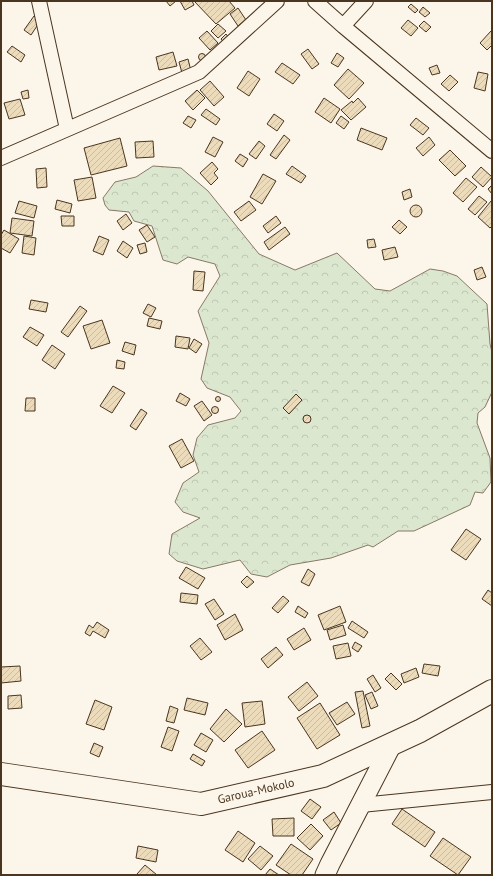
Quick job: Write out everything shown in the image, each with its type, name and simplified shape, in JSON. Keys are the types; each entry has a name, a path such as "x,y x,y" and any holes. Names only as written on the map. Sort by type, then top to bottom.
{"main road":[{"name":"Garoua-Mokolo","path":"1,774 201,804 323,776 420,731 492,691"}],"street":[{"path":"39,1 67,129"},
{"path":"1,158 199,72 277,1"},
{"path":"315,1 492,151"},
{"path":"343,26 366,1"},
{"path":"326,875 330,864 392,744"},
{"path":"361,804 492,792"}],"green space":[{"path":"153,166 181,168 208,191 259,254 295,270 337,253 375,289 390,291 430,269 443,271 457,276 487,304 492,352 492,392 485,407 478,413 477,423 490,458 491,482 483,493 475,492 470,505 414,531 398,531 373,547 368,545 331,558 290,565 267,577 251,574 240,560 203,569 177,561 169,554 172,534 200,518 183,512 175,502 183,483 199,472 193,455 197,438 208,425 235,418 241,411 230,397 207,388 201,379 209,343 198,311 220,276 215,264 188,257 177,264 163,260 152,226 134,221 129,212 109,210 105,205 103,198 115,182 136,177"}],"building":[{"path":"166,1 176,1 170,6"},
{"path":"180,1 192,1 194,5 185,10"},
{"path":"194,1 229,1 235,8 216,24"},
{"path":"411,4 418,10 415,13 408,7"},
{"path":"423,7 430,13 425,17 419,12"},
{"path":"238,8 246,20 238,26 230,14"},
{"path":"34,16 41,20 31,35 24,30"},
{"path":"408,20 418,28 411,36 401,28"},
{"path":"424,21 431,27 426,32 419,26"},
{"path":"218,24 226,31 218,38 211,31"},
{"path":"207,31 218,43 210,50 199,38"},
{"path":"491,31 492,45 487,50 480,43"},
{"path":"226,34 230,39 225,44 221,39"},
{"path":"12,46 25,55 21,62 7,52"},
{"path":"308,49 319,64 312,69 301,54"},
{"path":"173,52 177,66 159,70 156,57"},
{"path":"202,53 205,54 205,60 202,61 199,60 198,57 199,54"},
{"path":"337,53 344,58 338,67 331,63"},
{"path":"188,59 191,71 182,73 179,62"},
{"path":"282,63 300,75 293,84 275,72"},
{"path":"437,65 440,73 432,75 429,68"},
{"path":"348,69 364,83 349,99 334,85"},
{"path":"248,71 260,79 249,96 237,88"},
{"path":"478,72 488,74 485,91 474,88"},
{"path":"450,75 458,82 449,91 441,84"},
{"path":"210,81 224,97 214,106 200,90"},
{"path":"28,90 29,98 23,99 21,92"},
{"path":"197,90 205,98 193,110 185,101"},
{"path":"324,98 340,109 331,123 315,112"},
{"path":"358,98 366,107 351,120 341,110 352,101 353,103"},
{"path":"20,99 25,115 9,119 4,103"},
{"path":"206,109 220,119 216,125 201,115"},
{"path":"274,114 284,121 277,131 267,124"},
{"path":"188,116 196,120 191,128 183,123"},
{"path":"341,116 349,122 344,129 336,123"},
{"path":"416,118 429,128 423,135 410,125"},
{"path":"361,128 387,138 382,150 357,140"},
{"path":"284,135 290,140 276,159 270,155"},
{"path":"213,137 223,142 215,157 205,152"},
{"path":"429,137 435,145 423,156 416,148"},
{"path":"120,138 127,166 91,175 84,148"},
{"path":"153,141 154,157 136,158 135,142"},
{"path":"259,141 265,146 256,159 249,154"},
{"path":"450,150 466,166 455,176 439,160"},
{"path":"240,154 248,159 243,167 235,161"},
{"path":"212,162 218,169 214,173 218,178 211,185 200,173"},
{"path":"292,166 306,176 301,183 286,174"},
{"path":"481,167 492,177 483,187 472,177"},
{"path":"46,168 47,187 37,188 36,169"},
{"path":"263,174 276,181 262,204 250,197"},
{"path":"92,177 96,198 78,201 74,180"},
{"path":"466,178 477,187 463,202 453,193"},
{"path":"492,185 492,194 488,189"},
{"path":"410,189 412,197 404,200 402,192"},
{"path":"479,196 487,202 475,215 468,209"},
{"path":"57,200 72,204 70,213 55,209"},
{"path":"19,201 37,206 34,218 15,213"},
{"path":"249,201 256,210 241,221 234,212"},
{"path":"491,201 492,226 490,228 478,217"},
{"path":"414,205 418,205 422,211 418,217 414,217 410,213 410,209"},
{"path":"126,214 132,223 123,230 117,221"},
{"path":"61,216 74,216 74,226 62,226"},
{"path":"276,216 281,223 268,233 263,226"},
{"path":"12,218 34,221 32,236 10,233"},
{"path":"399,220 407,227 400,234 392,227"},
{"path":"147,225 155,237 147,242 139,230"},
{"path":"285,227 290,234 269,250 264,242"},
{"path":"4,230 19,239 10,253 1,248 1,235"},
{"path":"24,236 36,238 34,255 22,253"},
{"path":"99,236 109,240 103,255 93,251"},
{"path":"374,239 376,247 368,248 367,240"},
{"path":"123,241 133,248 127,258 117,251"},
{"path":"145,243 147,252 140,254 137,245"},
{"path":"395,247 398,257 384,260 382,250"},
{"path":"482,267 486,277 477,280 474,270"},
{"path":"194,271 205,272 203,291 193,290"},
{"path":"31,300 48,303 46,312 29,309"},
{"path":"148,304 156,308 151,317 143,313"},
{"path":"80,306 87,311 68,337 61,332"},
{"path":"149,318 162,321 160,329 147,326"},
{"path":"102,320 110,343 91,349 83,326"},
{"path":"30,327 44,335 37,346 23,337"},
{"path":"176,336 190,338 188,349 175,347"},
{"path":"194,339 202,344 196,353 189,348"},
{"path":"125,342 136,345 134,355 122,351"},
{"path":"52,345 65,354 55,369 42,360"},
{"path":"117,360 125,362 124,369 116,368"},
{"path":"113,386 125,393 112,413 100,406"},
{"path":"180,393 190,399 186,406 176,401"},
{"path":"296,394 302,400 289,414 283,408"},
{"path":"216,397 220,397 220,401 216,401"},
{"path":"26,398 35,398 35,411 25,411"},
{"path":"202,401 212,415 204,421 194,406"},
{"path":"215,407 218,410 215,413 212,410"},
{"path":"141,409 147,413 136,430 130,426"},
{"path":"305,415 309,415 311,419 309,423 305,423 303,421 303,417"},
{"path":"182,439 194,461 181,468 169,446"},
{"path":"466,529 481,539 466,560 451,550"},
{"path":"186,567 205,578 198,589 179,578"},
{"path":"308,569 315,574 309,586 301,582"},
{"path":"247,576 254,582 247,588 241,582"},
{"path":"488,590 492,593 492,606 482,599"},
{"path":"181,593 198,595 197,604 180,602"},
{"path":"283,596 289,601 278,613 272,608"},
{"path":"214,599 224,614 215,620 205,604"},
{"path":"298,606 308,613 305,618 295,612"},
{"path":"340,606 346,622 324,630 318,615"},
{"path":"235,614 243,630 225,640 217,625"},
{"path":"352,621 368,632 364,638 348,628"},
{"path":"97,622 109,630 105,638 93,631 90,636 85,633 89,625 93,628"},
{"path":"343,625 346,635 330,640 327,630"},
{"path":"304,628 311,640 294,650 287,639"},
{"path":"200,638 212,652 201,660 190,646"},
{"path":"355,642 362,646 358,652 352,648"},
{"path":"348,643 351,656 336,659 333,646"},
{"path":"276,647 283,655 268,668 261,659"},
{"path":"424,664 440,666 438,676 422,673"},
{"path":"20,666 21,681 1,683 1,667"},
{"path":"416,668 419,677 404,683 401,674"},
{"path":"391,673 402,684 396,690 385,679"},
{"path":"373,675 381,688 375,692 367,679"},
{"path":"307,682 318,696 299,711 288,697"},
{"path":"363,691 370,726 362,728 355,692"},
{"path":"372,692 378,706 371,709 365,695"},
{"path":"21,695 22,708 8,709 8,696"},
{"path":"187,698 208,703 205,715 184,710"},
{"path":"95,700 112,707 104,730 86,724"},
{"path":"262,701 265,724 245,727 242,703"},
{"path":"347,702 355,714 337,725 329,713"},
{"path":"320,703 340,735 317,749 297,718"},
{"path":"170,706 178,709 174,723 166,721"},
{"path":"226,709 242,724 224,742 210,729"},
{"path":"168,727 179,731 172,751 161,747"},
{"path":"262,731 275,750 248,768 235,750"},
{"path":"201,733 213,740 206,752 194,745"},
{"path":"94,743 103,747 99,757 90,753"},
{"path":"193,754 205,761 202,766 190,759"},
{"path":"310,799 321,807 312,819 301,811"},
{"path":"402,809 435,832 425,847 392,824"},
{"path":"334,812 341,823 331,830 323,820"},
{"path":"294,818 294,836 273,836 272,819"},
{"path":"311,824 323,836 310,850 297,838"},
{"path":"238,831 255,843 243,862 225,850"},
{"path":"443,838 471,857 458,875 430,856"},
{"path":"291,844 313,859 302,875 291,875 276,865"},
{"path":"138,846 158,850 156,862 136,858"},
{"path":"260,846 273,856 261,870 248,859"},
{"path":"145,865 157,875 137,874"},
{"path":"270,869 279,875 265,875"}]}
